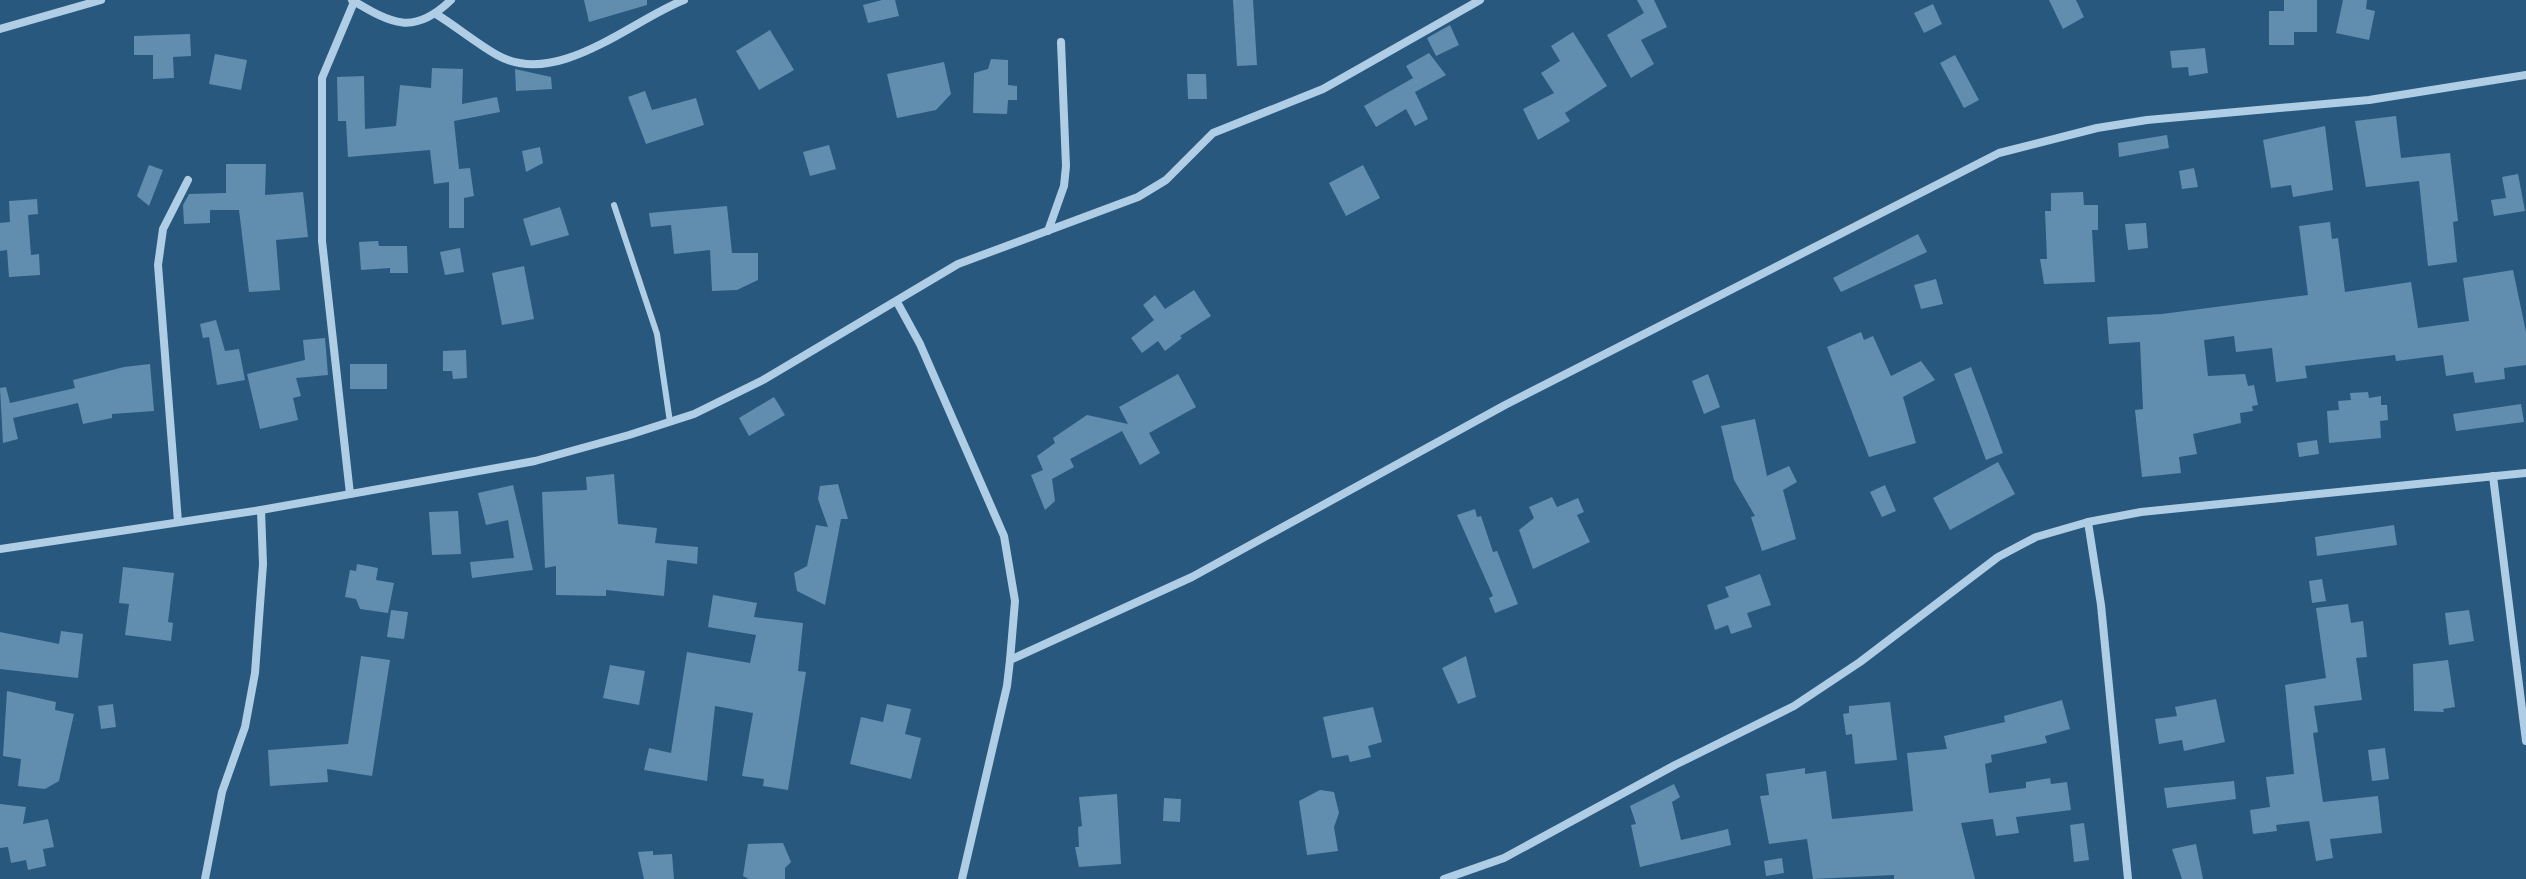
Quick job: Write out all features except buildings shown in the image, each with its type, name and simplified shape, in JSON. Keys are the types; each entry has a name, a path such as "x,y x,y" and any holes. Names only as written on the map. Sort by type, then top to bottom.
{"street":[{"path":"0,29 101,0"},
{"path":"350,494 322,241 322,78 353,1 385,20 406,24 436,14 451,0"},
{"path":"436,14 499,56 522,63 575,55 606,43 684,0"},
{"path":"0,549 261,510 535,461 694,414 763,380 837,333 897,302 934,276 958,264 1138,197 1166,180 1213,133 1323,89 1480,0"},
{"path":"1048,231 1064,186 1066,166 1061,42"},
{"path":"1010,660 1192,577 1505,405 1999,153 2097,128 2147,120 2369,100 2526,75"},
{"path":"178,522 158,265 163,229 188,180"},
{"path":"897,302 920,344 1004,536 1015,601 1007,686 962,879"},
{"path":"1444,879 1504,858 1675,765 1794,706 1860,662 1998,557 2036,537 2088,522 2141,512 2526,473"},
{"path":"2493,476 2526,741"},
{"path":"205,879 222,792 245,727 255,673 263,564 261,510"},
{"path":"2088,522 2101,605 2128,879"}],"lane":[{"path":"614,205 657,334 670,422"}]}
